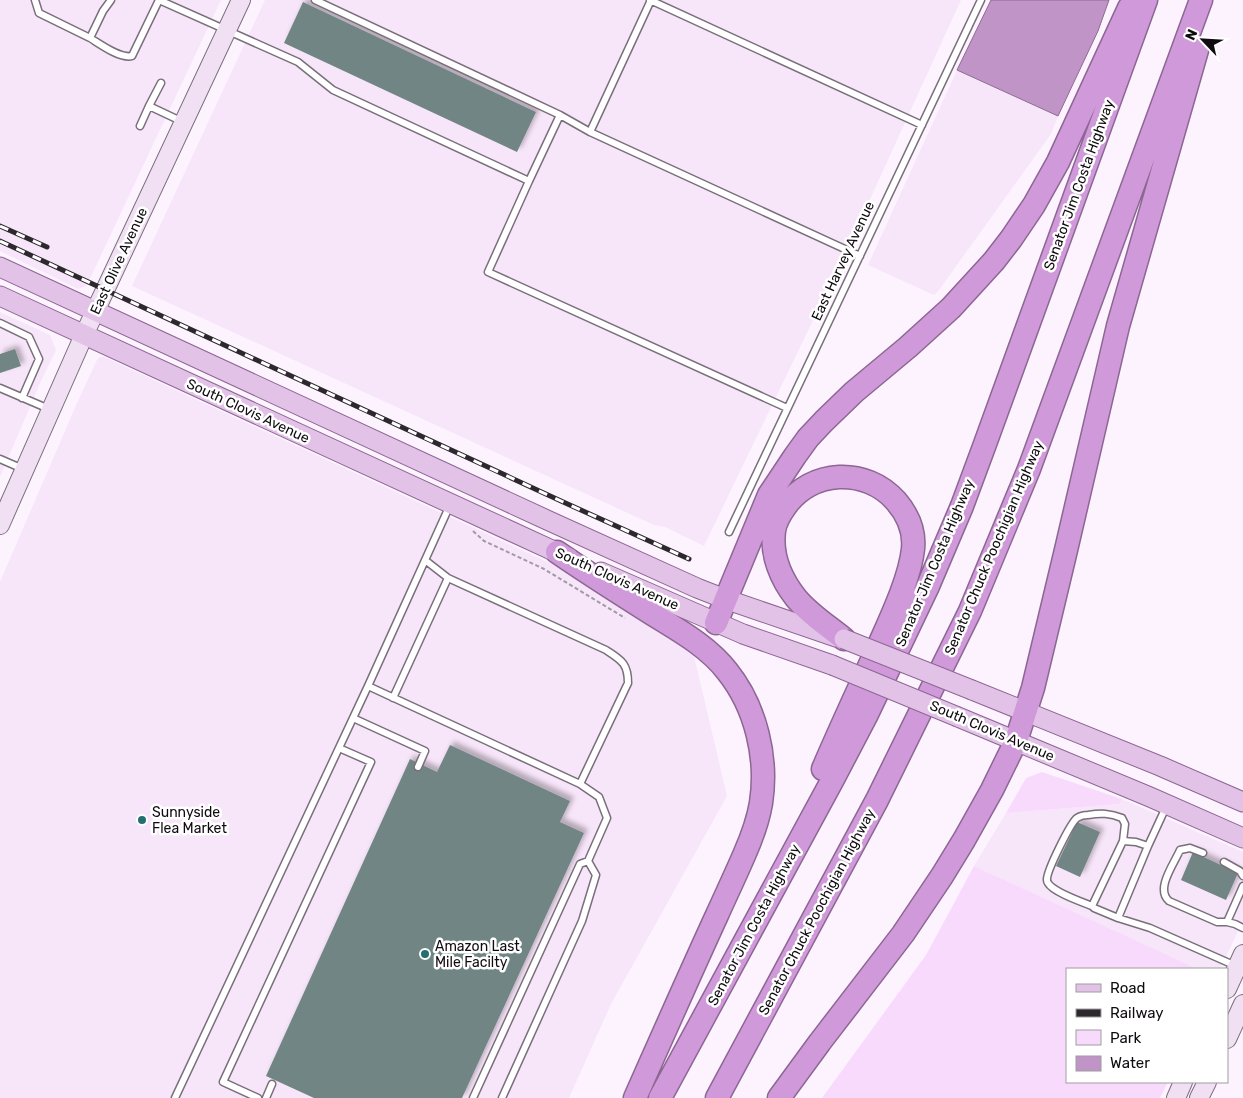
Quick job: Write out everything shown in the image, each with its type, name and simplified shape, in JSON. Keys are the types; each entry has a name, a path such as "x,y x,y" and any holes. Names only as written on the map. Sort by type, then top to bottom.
{"highway":[{"path":"716,623 769,495 808,438 854,392 951,308 989,267 1034,206 1058,162 1133,0"},
{"name":"Senator Jim Costa Highway","path":"660,1098 862,724 928,586 986,444 1146,0"},
{"name":"Senator Chuck Poochigian Highway","path":"717,1098 877,800 970,611 1032,460 1201,0"},
{"path":"779,1098 903,934 942,876 992,790 1016,741 1026,712 1066,550 1118,326 1212,0"},
{"path":"737,956 889,621 910,564 913,537 906,513 890,495 879,487 862,479 843,477 830,478 807,486 788,502 774,529 774,541 779,569 786,584 796,598 806,609 844,639"},
{"path":"557,552 690,638 714,657 727,670 745,699 761,748 763,784 758,820 738,869 634,1098"}],"main road":[{"name":"East Olive Avenue","path":"0,525 50,409 241,0"},
{"name":"South Clovis Avenue","path":"0,267 622,554 725,599 844,639 1160,766 1243,802"},
{"name":"South Clovis Avenue","path":"0,296 716,623 832,665 1243,838"},
{"path":"451,503 466,497 567,541 622,554"},
{"path":"1228,986 1240,960"},
{"path":"1228,1037 1243,1004"},
{"path":"1176,1098 1184,1083"},
{"path":"1199,1098 1206,1083"}],"lane":[{"path":"35,0 39,13 127,57 132,56 159,0 298,62 333,90 529,181"},
{"path":"90,38 103,10 111,0"},
{"path":"315,0 560,115 590,132 860,256"},
{"path":"590,132 650,0 922,125"},
{"name":"East Harvey Avenue","path":"729,532 981,0"},
{"path":"140,126 161,83"},
{"path":"149,106 184,122"},
{"path":"560,115 488,272 787,408"},
{"path":"0,323 30,337 39,359 22,398"},
{"path":"0,388 50,409"},
{"path":"0,459 24,469"},
{"path":"175,1098 368,686 451,503"},
{"path":"425,560 448,578 606,650 622,660 628,672 628,683 580,784"},
{"path":"393,698 448,578"},
{"path":"368,686 580,784 599,797 607,818 588,861 580,864 474,1098"},
{"path":"353,718 425,751 418,767"},
{"path":"258,1098 223,1082 371,762 339,748"},
{"path":"1118,918 1167,805"},
{"path":"1092,906 1123,841 1125,824 1122,818 1114,814 1104,813 1079,816 1073,821 1046,879 1048,884 1060,893 1118,918 1240,960"},
{"path":"1123,841 1136,842 1148,846"},
{"path":"1203,854 1190,848 1180,850 1166,878 1163,889 1165,898 1206,918 1235,924 1243,928"},
{"path":"502,1098 582,921 596,875 588,861"},
{"path":"1224,862 1240,871 1243,876"},
{"path":"1227,922 1243,886"},
{"path":"266,1098 272,1084"}],"path":[{"path":"471,530 484,541 544,569 626,618"}],"shaded area":[{"path":"0,0 221,0 87,285 78,289 0,251"},
{"path":"265,0 961,0 845,254 704,546 665,527 654,525 132,286"},
{"path":"957,70 1058,116 1051,134 934,295 868,265"},
{"path":"0,312 50,335 56,350 0,477"},
{"path":"100,357 104,357 554,565 693,652 727,796 611,1004 569,1098 0,1098 0,582 77,403"},
{"path":"1122,799 1243,852 1243,921 1220,968 1196,968 974,866 1006,813 1120,804"}],"green space":[{"path":"1042,772 1122,799 1120,804 1006,813 1026,778"},
{"path":"974,866 1196,968 1066,968 1066,1083 1168,1083 1160,1098 822,1098 926,955"}],"water":[{"path":"991,0 1109,0 1098,31 1058,116 957,70"}],"building":[{"path":"303,2 536,112 517,152 284,43"},
{"path":"15,349 21,366 0,373 0,354"},
{"name":"Amazon Last Mile Facilty","path":"450,745 570,801 560,822 584,833 462,1098 314,1098 266,1076 410,759 437,772"},
{"path":"1077,822 1100,832 1080,877 1056,866"},
{"path":"1193,852 1238,873 1226,900 1181,880"}],"railway":[{"path":"0,226 47,247"},
{"path":"0,241 689,559"}],"place":[{"name":"Sunnyside Flea Market","path":"142,820"},
{"name":"Amazon Last Mile Facilty","path":"425,954"}]}
